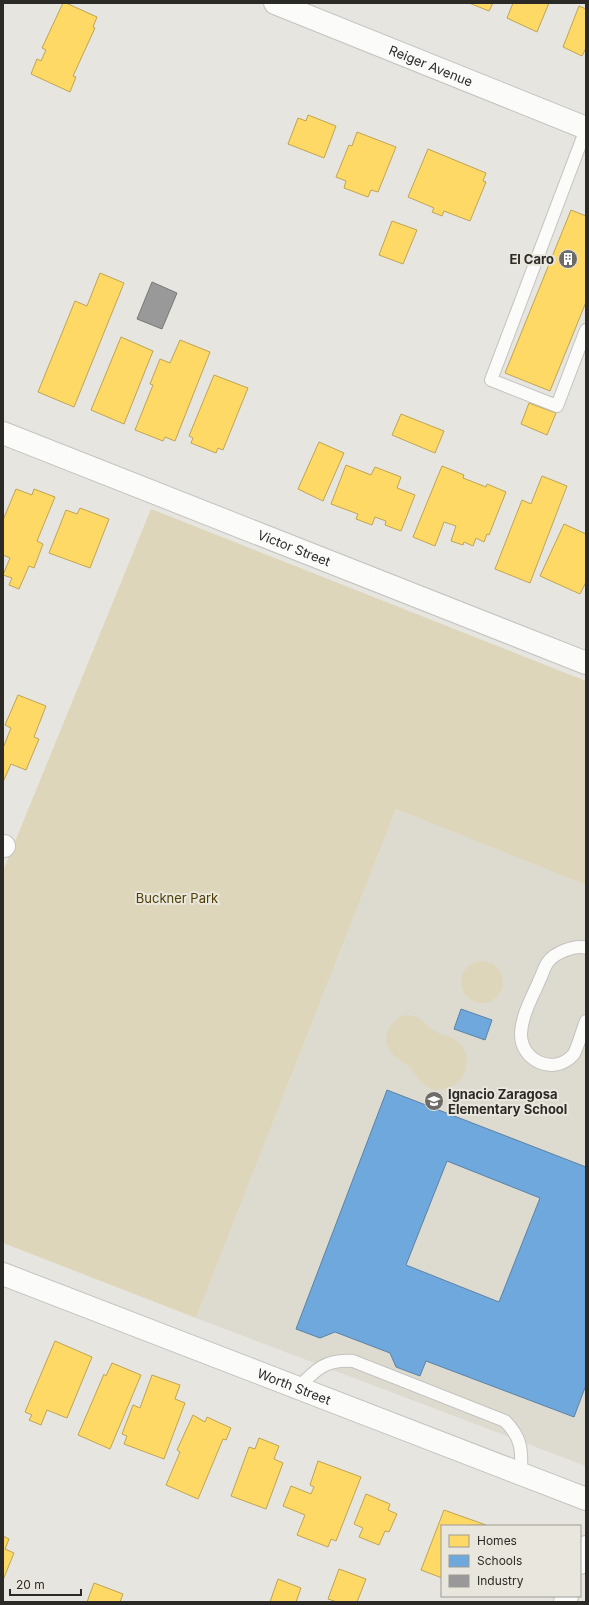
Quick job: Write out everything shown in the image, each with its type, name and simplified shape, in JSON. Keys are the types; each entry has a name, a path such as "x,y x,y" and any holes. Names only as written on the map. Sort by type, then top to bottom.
{"street":[{"name":"Reiger Avenue","path":"275,3 586,128"},
{"name":"Victor Street","path":"3,432 586,664"},
{"name":"Worth Street","path":"3,1274 586,1500"},
{"path":"581,1560 586,1547"}],"lane":[{"path":"586,128 491,380 557,406 586,330"},
{"path":"586,948 582,946 562,951 548,961 526,1010 521,1034 524,1048 531,1058 540,1063 553,1065 561,1063 573,1055 586,1021"},
{"path":"298,1388 315,1370 338,1360 360,1363 505,1421 516,1431 522,1454 521,1474"}],"shaded area":[{"name":"Ignacio Zaragosa Elementary School","path":"396,809 586,885 586,1466 196,1318"}],"green space":[{"name":"Buckner Park","path":"151,509 586,681 586,885 396,809 196,1318 3,1243 3,871"},
{"path":"478,961 486,961 494,964 500,970 503,982 500,994 494,1000 486,1003 478,1003 470,1000 464,994 461,986 461,978 464,970 470,964"},
{"path":"406,1015 419,1018 434,1031 453,1038 462,1046 466,1053 466,1068 464,1075 453,1086 438,1090 427,1087 407,1065 394,1056 391,1052 386,1040 388,1029 396,1020"}],"building: Homes":[{"path":"63,3 97,17 93,27 95,28 73,76 76,77 70,92 31,74 37,59 41,61 46,50 42,48"},
{"path":"469,3 493,3 489,11"},
{"path":"513,3 549,3 537,32 507,18"},
{"path":"579,6 586,9 586,48 582,56 563,47"},
{"path":"308,115 336,126 324,158 288,144 298,118 306,121"},
{"path":"357,132 396,147 378,192 371,190 368,197 344,188 346,181 336,177 349,145 352,146"},
{"path":"428,149 486,173 483,181 486,182 470,221 444,211 442,216 432,212 434,208 408,197"},
{"name":"El Caro","path":"571,210 586,216 586,302 550,391 505,373"},
{"path":"392,221 417,230 403,264 379,255"},
{"path":"100,273 124,283 74,407 38,392 75,301 87,306"},
{"path":"121,337 153,351 124,424 91,410"},
{"path":"180,340 210,352 175,441 165,437 163,441 135,430 153,385 150,384 160,359 170,363"},
{"path":"214,375 248,388 223,450 218,448 216,453 191,443 193,438 189,436"},
{"path":"529,403 556,413 547,435 521,424"},
{"path":"401,414 444,431 435,453 392,435"},
{"path":"319,442 344,453 323,501 298,489"},
{"path":"346,465 371,475 375,467 401,477 397,488 415,495 401,531 385,525 386,521 375,517 372,525 356,519 358,514 331,504"},
{"path":"442,466 464,475 463,478 486,487 487,484 506,492 489,535 487,534 484,542 476,538 473,546 464,542 463,545 451,541 456,526 444,522 435,546 413,537"},
{"path":"542,476 567,486 530,583 495,569 522,500 531,504"},
{"path":"16,489 32,495 34,489 55,497 37,541 43,544 34,568 29,566 19,589 9,585 12,578 3,575 10,558 3,555 3,520"},
{"path":"80,508 109,519 90,568 49,553 66,510 77,514"},
{"path":"564,524 586,534 586,582 580,594 540,576"},
{"path":"18,695 46,706 34,737 39,739 26,770 11,764 3,782 3,748 11,728 5,725"},
{"path":"55,1341 92,1357 67,1418 47,1410 41,1425 29,1420 32,1415 25,1412"},
{"path":"112,1363 141,1375 110,1449 78,1435 104,1374 106,1376"},
{"path":"152,1375 180,1385 175,1399 185,1403 164,1459 124,1444 127,1436 122,1434 133,1405 140,1408"},
{"path":"193,1415 205,1422 207,1417 231,1428 226,1440 223,1439 198,1499 166,1485 180,1452 177,1450"},
{"path":"259,1438 279,1446 274,1459 283,1463 266,1509 231,1496 249,1447 255,1449"},
{"path":"318,1461 361,1477 336,1541 331,1539 328,1547 297,1535 305,1515 283,1506 291,1486 311,1494 314,1487 310,1485"},
{"path":"366,1494 390,1504 388,1510 397,1514 389,1532 385,1531 379,1545 359,1537 363,1528 354,1524"},
{"path":"444,1510 486,1525 441,1525 441,1578 421,1570"},
{"path":"3,1536 9,1539 5,1549 14,1553 3,1580"},
{"path":"339,1569 366,1579 357,1602 337,1602 328,1599"},
{"path":"278,1579 301,1588 296,1602 270,1602"},
{"path":"94,1583 123,1594 120,1602 87,1602"}],"building: Schools":[{"path":"461,1009 492,1020 485,1040 454,1029"},
{"path":"387,1090 586,1167 586,1385 574,1417 426,1361 420,1376 396,1367 390,1353 335,1332 320,1338 296,1329","holes":["447,1161 540,1198 499,1302 406,1265"]}],"building: Industry":[{"path":"152,282 177,293 162,329 137,319"}],"place":[{"name":"El Caro","path":"568,259"},
{"name":"Ignacio Zaragosa Elementary School","path":"434,1101"}]}
